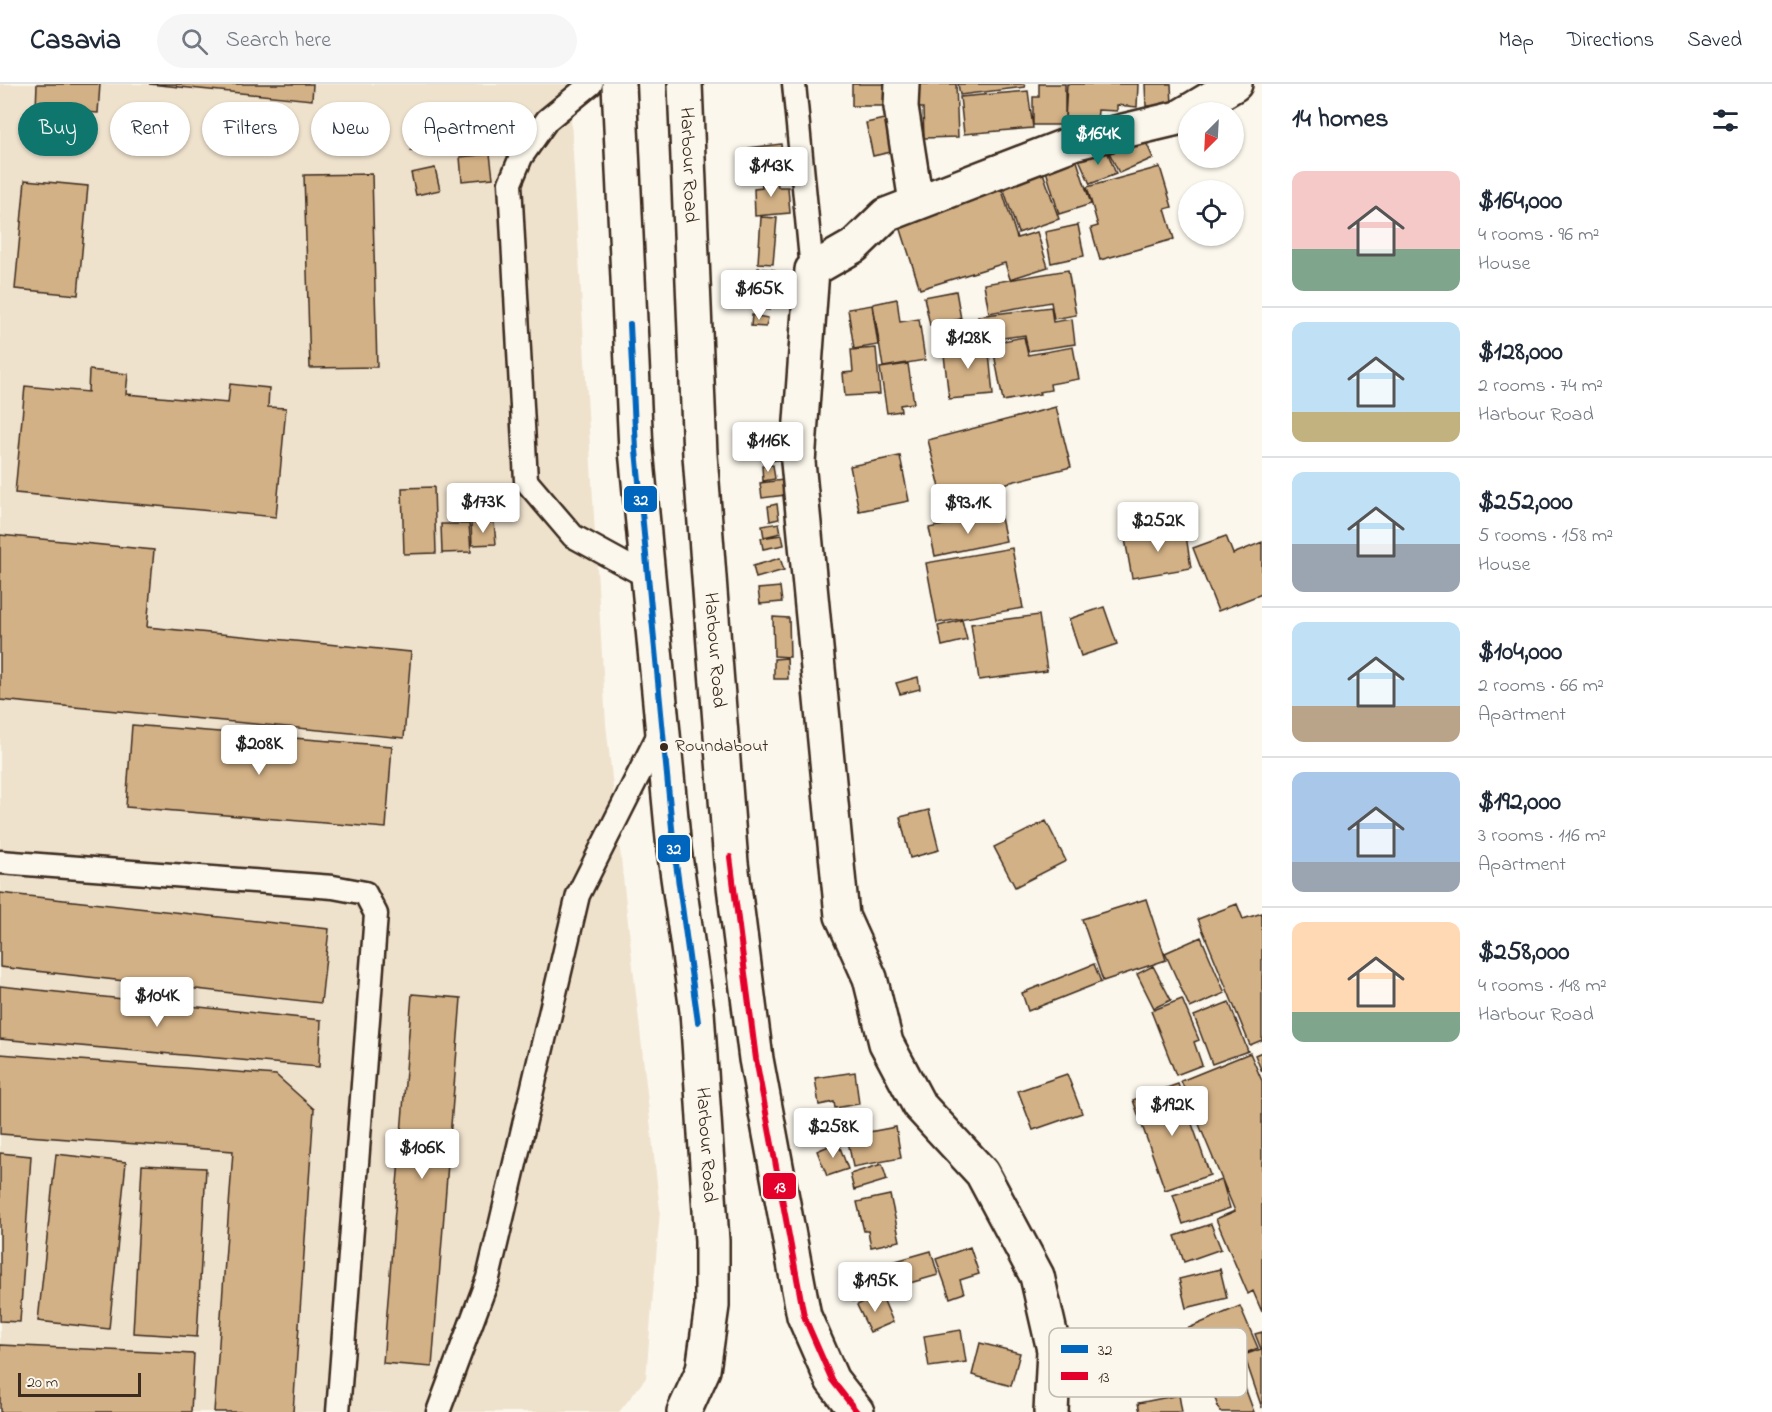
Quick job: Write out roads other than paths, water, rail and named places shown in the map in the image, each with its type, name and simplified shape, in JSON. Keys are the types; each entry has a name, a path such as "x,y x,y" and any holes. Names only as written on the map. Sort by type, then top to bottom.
{"main road":[{"name":"Harbour Road","path":"619,84 636,450 674,849 697,1011 712,1240 712,1306 703,1370 684,1412"},
{"name":"Harbour Road","path":"685,84 700,455 731,863 750,1013 760,1081 804,1316 832,1380 857,1412"},
{"path":"902,84 901,107 916,202"},
{"path":"1049,1328 1037,1276 982,1173 919,1105 886,1043 870,978 842,916 798,462 812,270 854,246 886,214 1073,143 1178,118 1235,84"},
{"path":"1051,1412 1052,1397"}],"lane":[{"path":"591,84 547,120 521,157 510,183 526,481 573,536 648,577"},
{"path":"794,84 812,270"},
{"path":"438,1412 488,1278 578,895 663,727"},
{"path":"0,862 333,887 366,893 375,914 338,1412"}],"place":[{"name":"Roundabout","path":"664,747"}]}
